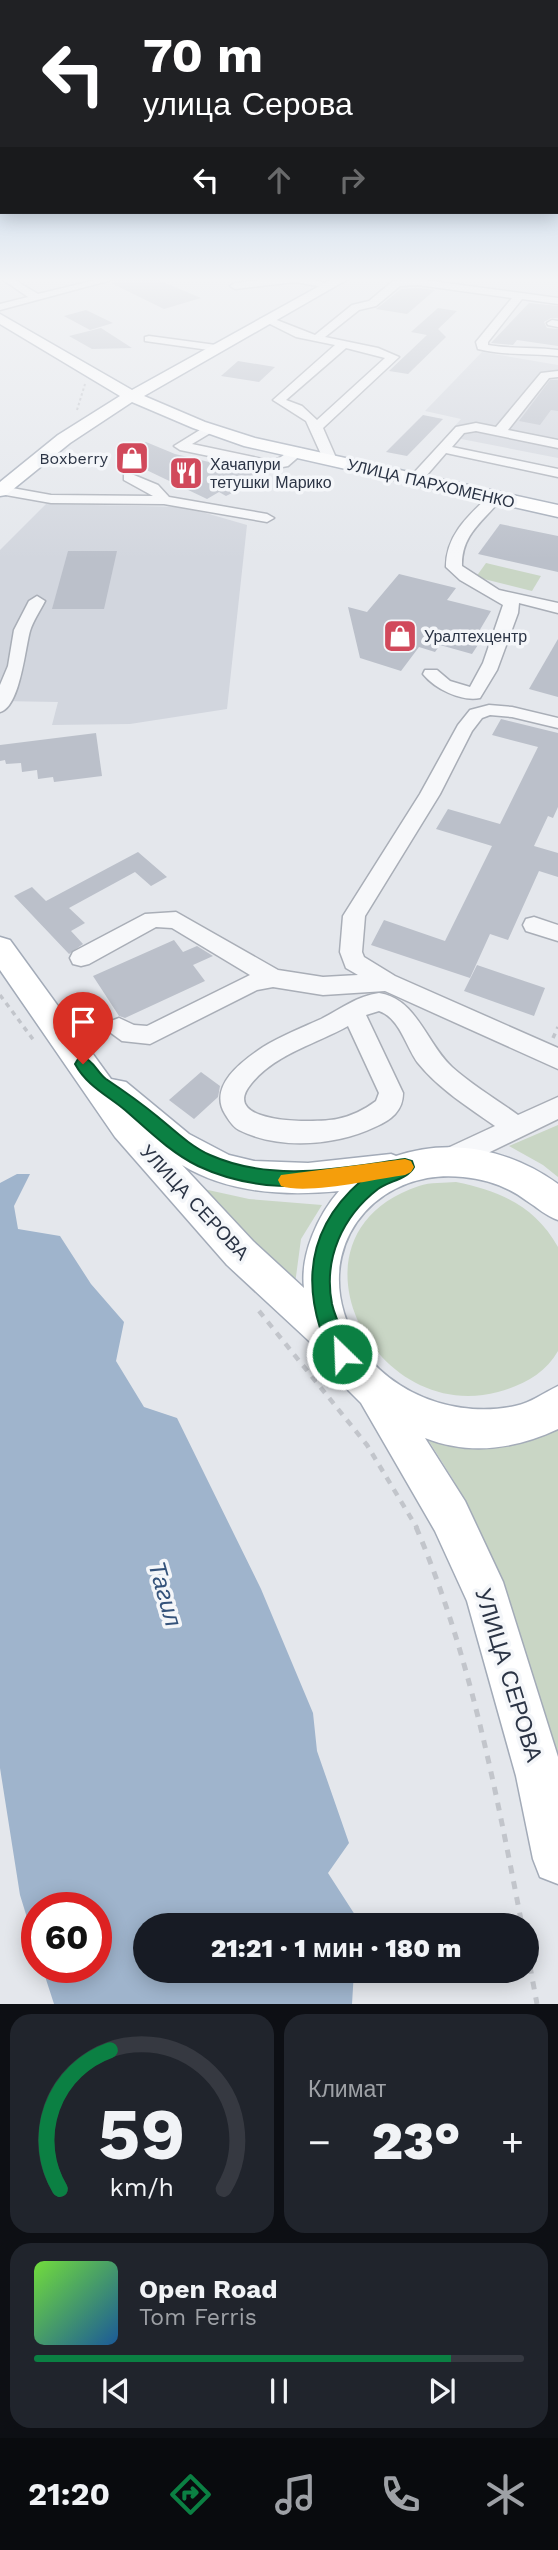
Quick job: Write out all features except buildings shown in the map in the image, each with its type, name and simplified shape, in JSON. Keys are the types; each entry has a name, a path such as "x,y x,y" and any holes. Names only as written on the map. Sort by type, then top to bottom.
{"main road":[{"name":"УЛИЦА ПАРХОМЕНКО","path":"92,373 131,396 208,429 558,512"},
{"path":"0,490 64,439 172,373"},
{"name":"УЛИЦА СЕРОВА","path":"0,948 40,1008 98,1082 127,1127 177,1186 240,1253 334,1340"},
{"name":"УЛИЦА СЕРОВА","path":"98,1082 116,1092 178,1144 204,1161 238,1172 282,1180 312,1180 405,1167"},
{"path":"558,1205 516,1176 482,1164 448,1160 405,1167 374,1181 349,1203 330,1232 321,1266 322,1303 334,1340 351,1368 374,1392 416,1418 464,1430 513,1427 558,1406"},
{"name":"УЛИЦА СЕРОВА","path":"374,1392 443,1504 488,1597 540,1776 558,1859"}],"street":[{"path":"310,373 279,400 282,404 301,411 317,427 330,460"},
{"path":"317,427 376,373"},
{"path":"500,431 545,375 558,374"},
{"path":"415,480 460,430 466,428 500,431 558,443"},
{"path":"208,429 180,446 272,465 283,463 297,452"},
{"path":"443,449 558,473"},
{"path":"130,477 153,488 164,500"},
{"path":"0,490 51,499 164,500 267,518"},
{"path":"495,498 458,538 454,567 465,577 500,594 558,608"},
{"path":"500,594 511,603 512,610 503,628 481,702 430,794 354,916 351,952 354,962 387,982 558,1059"},
{"path":"0,707 16,666 22,630 37,601"},
{"path":"431,674 444,685 481,702 558,723"},
{"path":"81,958 153,919 176,920 273,978 323,986 387,982"},
{"path":"534,925 558,933"},
{"path":"119,1027 130,1034 150,1035 251,983 273,978"},
{"path":"353,1012 391,1093 391,1103 382,1112 330,1131 259,1126 240,1118 234,1108 232,1095 238,1081 275,1050 341,1021 353,1012 361,1006 376,1003 390,1004 402,1017 425,1055 443,1073 516,1127"},
{"path":"448,1160 558,1107"}],"path":[{"path":"69,416 79,408 87,378"},
{"path":"0,995 43,1052"},
{"path":"254,1305 367,1445 411,1515 439,1581 493,1778 520,1913"},
{"path":"533,1983 537,2004"}],"shaded area":[{"path":"462,373 558,373 558,458 446,436 461,419 425,411"},
{"path":"46,504 185,507 247,525 227,709 130,724 52,725 58,702 0,701 0,550"}],"green space":[{"path":"486,563 541,576 532,591 476,577"},
{"path":"558,1125 558,1177 543,1165 509,1146"},
{"path":"456,1182 487,1190 515,1203 539,1221 558,1247 558,1351 547,1366 532,1378 498,1392 452,1395 412,1381 379,1354 357,1319 348,1281 353,1243 376,1210 419,1186"},
{"path":"199,1188 249,1199 322,1205 301,1239 295,1284"},
{"path":"558,1421 558,1796 523,1650 454,1481 427,1438"}],"water":[{"name":"Тагил","path":"17,1174 30,1174 14,1206 18,1229 60,1236 91,1284 124,1322 116,1361 144,1407 177,1418 261,1589 313,1713 317,1751 349,1843 328,1873 354,1913 133,1913 133,1983 353,1983 352,2004 54,2004 47,1983 112,1983 112,1892 21,1892 21,1898 20,1895 0,1768 0,1183"}],"slow traffic":[{"path":"287,1180 312,1180 405,1167"}],"place":[{"name":"Boxberry","path":"132,458"},
{"name":"Хачапури тетушки Марико","path":"186,473"},
{"name":"Уралтехцентр","path":"400,636"}],"route":[{"path":"83,1064 98,1082 116,1092 178,1144 204,1161 238,1172 262,1178 312,1180 405,1167 374,1181 349,1203 330,1232 321,1266 322,1303 334,1340 342,1354"}]}
